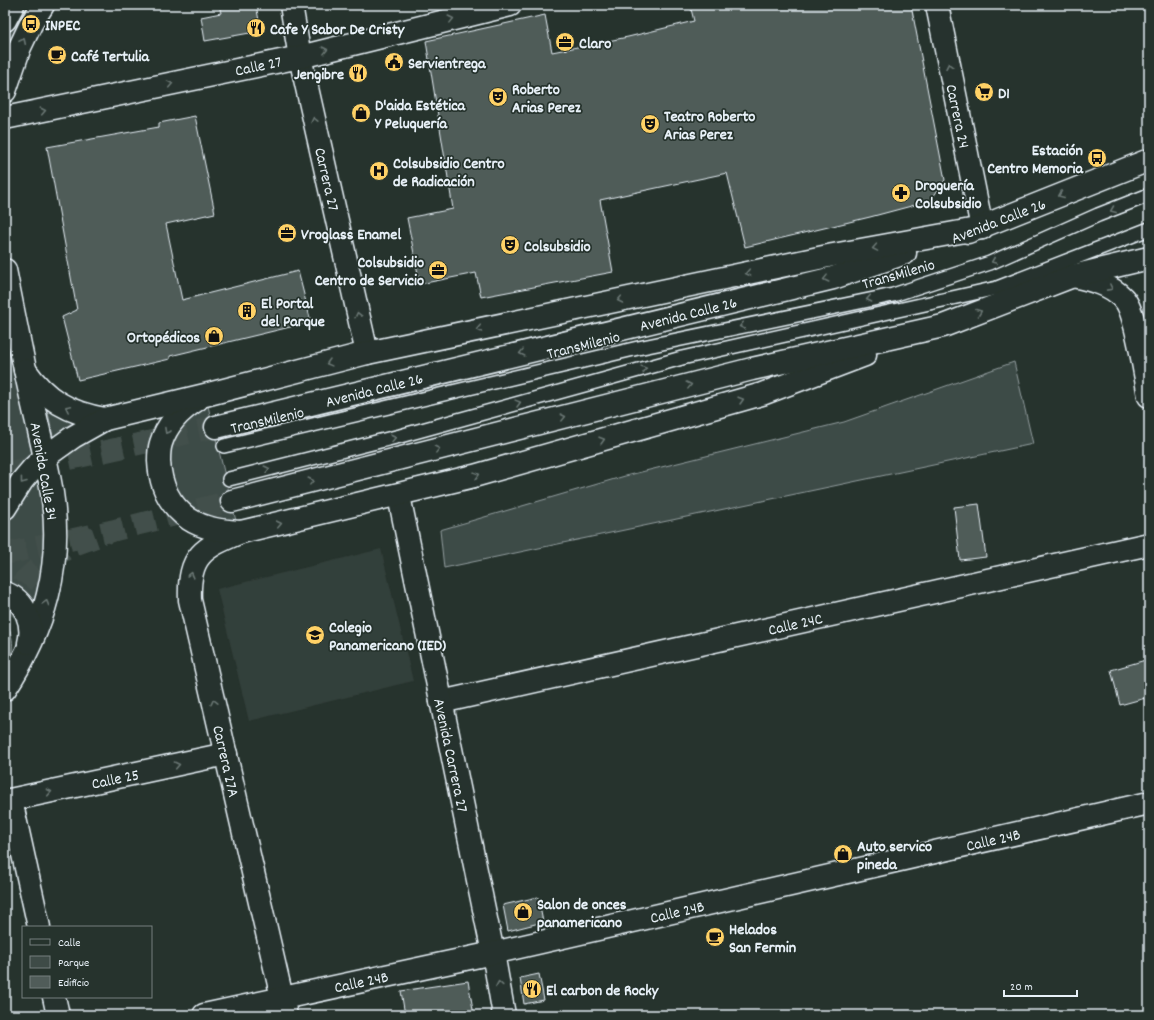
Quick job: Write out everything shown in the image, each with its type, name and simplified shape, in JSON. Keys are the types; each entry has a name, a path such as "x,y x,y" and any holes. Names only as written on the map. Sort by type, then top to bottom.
{"main road":[{"path":"5,20 13,5"},
{"path":"5,91 20,46 43,5"},
{"name":"Carrera 27","path":"291,5 300,56 367,353"},
{"name":"Calle 27","path":"5,118 300,56 510,5"},
{"name":"Carrera 24","path":"937,5 982,228"},
{"name":"Avenida Calle 26","path":"220,437 832,278 982,228 1149,160"},
{"path":"5,508 22,481 45,457 73,437 105,419 367,353 833,255 982,228"},
{"path":"205,395 176,416 166,431 160,444 159,455 159,470 163,486 169,500 189,519 206,527 241,532 399,496 482,474 762,394 1073,276 1149,258"},
{"name":"Avenida Calle 34","path":"5,270 25,370 45,457 52,499 54,525 52,578 41,620 27,652 5,690"},
{"path":"1073,276 1094,280 1115,290 1125,299 1133,318 1149,396"},
{"path":"232,501 752,369 943,326"},
{"path":"25,370 34,383 58,403 73,411 88,416 105,419"},
{"name":"Avenida Carrera 27","path":"399,496 493,953 504,1015"},
{"name":"Carrera 27A","path":"241,532 215,543 206,549 200,556 191,572 189,582 190,600 284,1006"},
{"name":"Calle 24C","path":"441,702 1149,544"},
{"path":"5,593 12,596 22,604 30,622 31,636 27,652"},
{"name":"Calle 25","path":"8,801 226,754"},
{"path":"8,801 39,926"},
{"name":"Calle 24B","path":"204,1015 284,1006 493,953 1149,803"},
{"path":"54,998 58,1015"}],"lane":[{"name":"TransMilenio","path":"220,437 893,294 990,263 1149,195"},
{"path":"229,479 400,436 682,358 997,288 1149,229"}],"shaded area":[{"name":"Colegio Panamericano (IED)","path":"381,549 413,681 249,721 217,589"}],"green space":[{"path":"19,5 30,5 5,68 5,30"},
{"path":"5,323 36,457 5,500"},
{"path":"1014,362 1033,444 444,568 440,530 625,476 844,422"},
{"path":"207,402 237,525 219,522 186,507 165,465 172,432"},
{"path":"48,407 59,416 75,424 54,441 47,408"},
{"path":"43,472 46,532 42,581 34,613 5,588 5,517"},
{"path":"7,625 12,637 12,653 5,670 5,629"}],"building":[{"path":"219,5 256,5 261,31 205,41 201,17 221,13"},
{"path":"690,5 911,5 945,180 930,201 745,247 727,173 600,200 613,272 481,297 476,273 420,284 407,218 453,209 426,41 545,15 552,52 628,37 694,21"},
{"path":"195,116 215,213 166,224 182,300 298,271 311,322 170,356 170,359 78,380 62,317 77,310 47,147 159,127 159,123"},
{"path":"979,504 986,557 960,560 954,507"},
{"path":"1149,659 1149,697 1120,705 1111,670"},
{"name":"Salon de onces panamericano","path":"538,897 543,922 508,931 503,905"},
{"name":"El carbon de Rocky","path":"539,974 544,1000 524,1004 520,978"},
{"path":"468,981 474,1015 405,1015 401,991"}],"tunnel":[{"path":"5,473 216,427"},
{"path":"5,554 115,530 232,501"},
{"path":"5,612 25,580 45,562 71,546 115,530"}],"place":[{"name":"INPEC","path":"31,24"},
{"name":"Cafe Y Sabor De Cristy","path":"256,28"},
{"name":"Claro","path":"565,42"},
{"name":"Café Tertulia","path":"57,55"},
{"name":"Servientrega","path":"394,62"},
{"name":"Jengibre","path":"358,73"},
{"name":"D1","path":"984,92"},
{"name":"Roberto Arias Perez","path":"498,97"},
{"name":"D'aida Estética Y Peluquería","path":"361,113"},
{"name":"Teatro Roberto Arias Perez","path":"650,124"},
{"name":"Estación Centro Memoria","path":"1097,158"},
{"name":"Colsubsidio Centro de Radicación","path":"379,171"},
{"name":"Droguería Colsubsidio","path":"901,193"},
{"name":"Vroglass Enamel","path":"287,233"},
{"name":"Colsubsidio","path":"510,245"},
{"name":"Colsubsidio Centro de Servicio","path":"438,270"},
{"name":"El Portal del Parque","path":"247,311"},
{"name":"Ortopédicos","path":"214,336"},
{"name":"Colegio Panamericano (IED)","path":"315,635"},
{"name":"Auto servico pineda","path":"843,854"},
{"name":"Salon de onces panamericano","path":"523,912"},
{"name":"Helados San Fermin","path":"715,937"},
{"name":"El carbon de Rocky","path":"532,989"}]}
